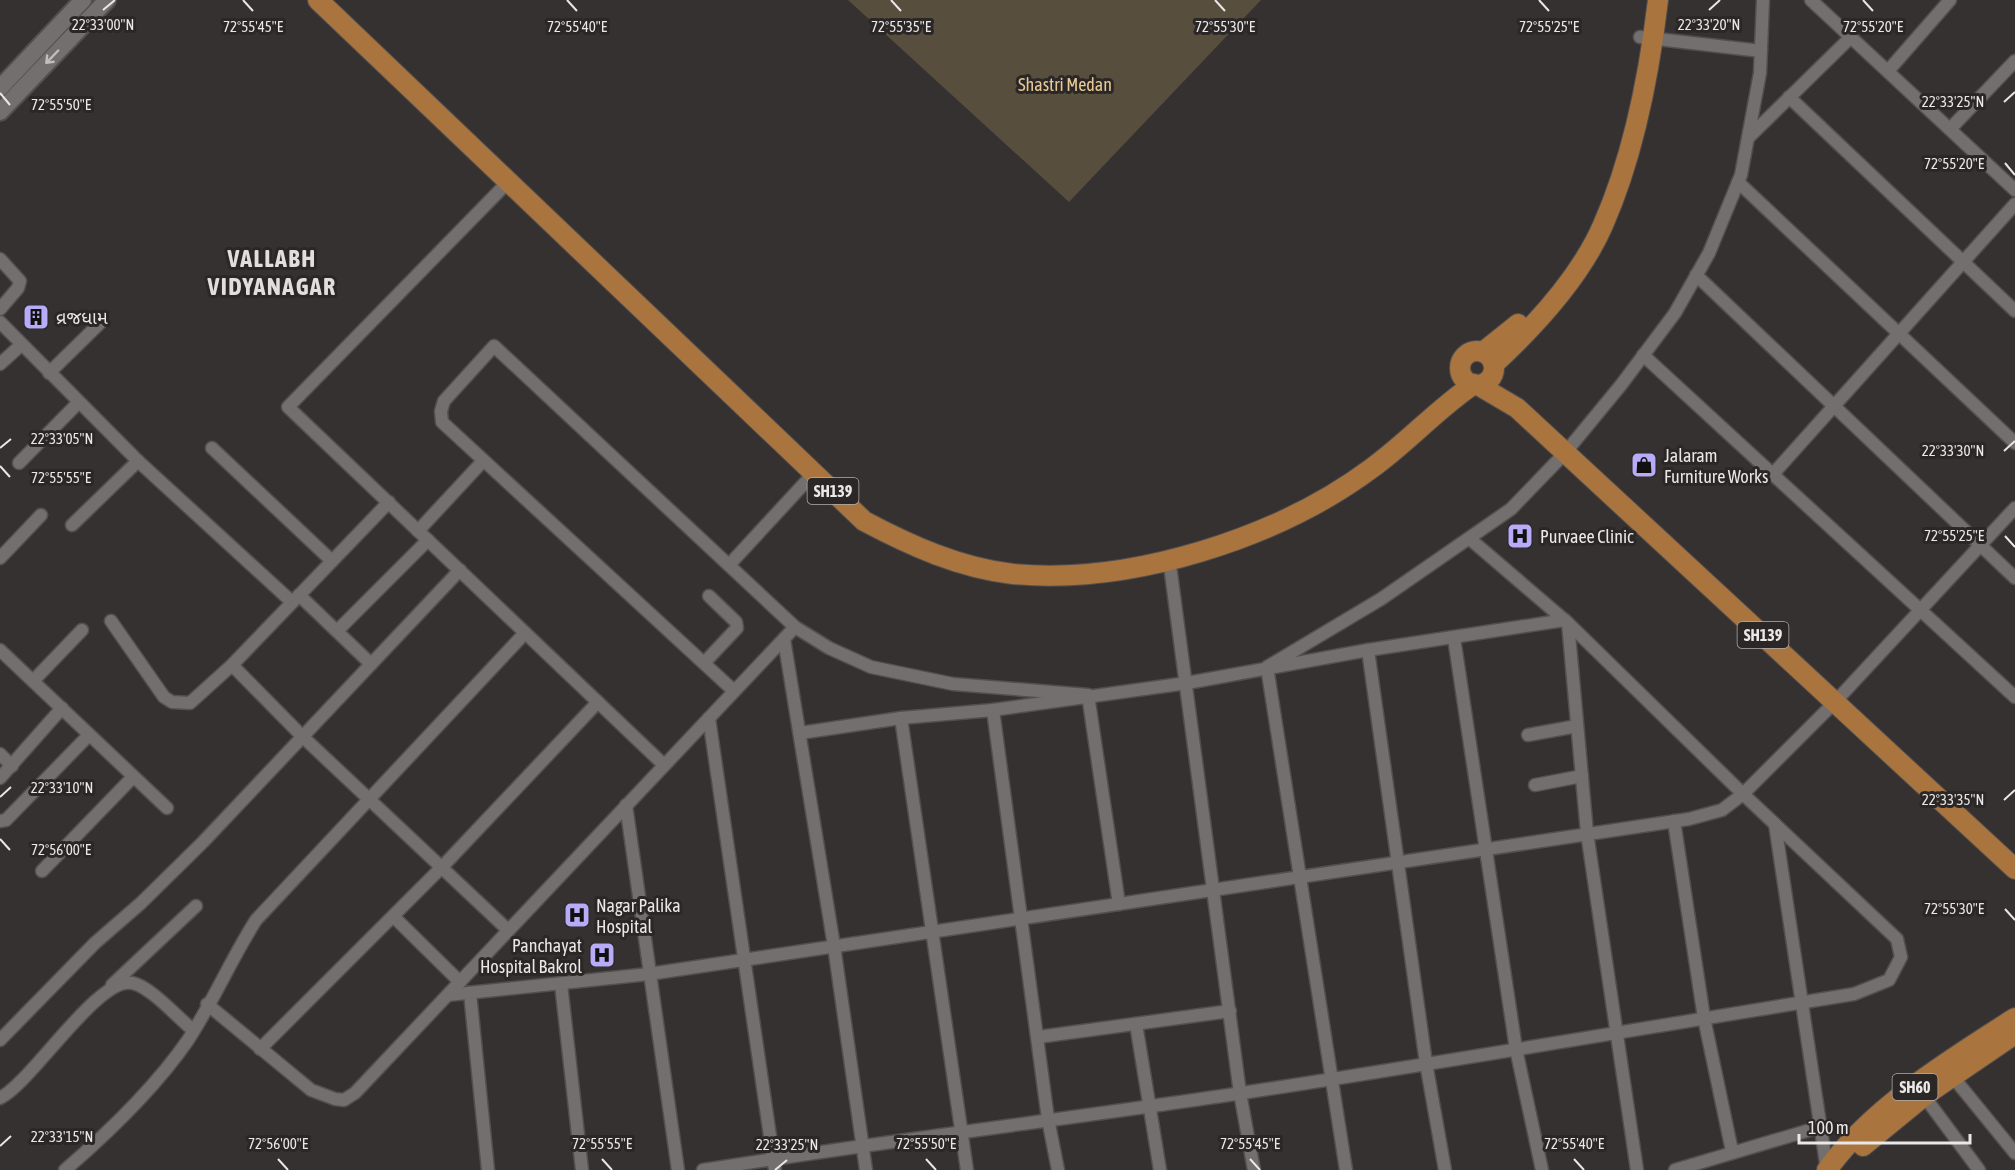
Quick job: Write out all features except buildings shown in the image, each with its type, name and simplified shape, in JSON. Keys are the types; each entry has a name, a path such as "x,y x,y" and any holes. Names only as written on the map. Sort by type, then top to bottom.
{"main road":[{"path":"0,112 8,81 83,0"},
{"path":"8,81 107,0"},
{"name":"SH139","path":"318,0 864,521 946,560 1012,573 1088,575 1170,558 1238,538 1302,511 1371,468 1425,424 1471,380 1517,408 2011,866"},
{"path":"1646,0 1647,38"},
{"path":"1490,363 1467,355 1461,362 1471,380 1487,381 1490,363 1503,338 1526,315 1576,250 1593,220 1614,166 1658,0"},
{"name":"SH139","path":"1490,363 1517,408"},
{"path":"2011,866 2015,886"},
{"path":"2010,1030 2015,1010"},
{"name":"SH60","path":"1840,1170 1920,1091 1953,1077 2010,1030"},
{"name":"SH60","path":"1827,1170 1846,1146 1920,1091 2010,1030"}],"street":[{"path":"1267,667 1381,599 1511,509 1565,453 1675,313 1709,253 1738,182 1760,73 1763,0"},
{"path":"1888,71 1950,0"},
{"path":"1819,3 1851,37 2015,190"},
{"path":"1748,138 1851,37"},
{"path":"1647,38 1761,51"},
{"path":"1950,129 2015,61"},
{"path":"1789,97 2015,311"},
{"path":"508,182 288,406 664,765"},
{"path":"1738,182 2015,443"},
{"path":"1773,474 2015,204"},
{"path":"0,259 20,281 18,288 0,309"},
{"path":"1696,276 2015,578"},
{"path":"0,322 138,461 371,664"},
{"path":"50,373 101,322"},
{"path":"0,364 21,345"},
{"path":"734,691 452,434 442,422 441,411 444,401 494,345 795,627 829,648 871,667 953,684 1088,695"},
{"path":"1643,355 2015,697"},
{"path":"19,463 79,402"},
{"path":"212,448 332,561"},
{"path":"72,525 138,461"},
{"path":"418,531 483,461"},
{"path":"729,565 813,474"},
{"path":"111,621 156,688 172,702 190,703 232,665 389,502"},
{"path":"448,995 649,974 1674,821 1722,810 1743,794 1835,702 2015,508"},
{"path":"0,558 41,515"},
{"path":"703,1170 774,1164 863,1144 1331,1079 1854,994 1889,980 1901,957 1897,939 1566,622 1470,539"},
{"path":"337,632 428,540"},
{"path":"1170,558 1240,1093 1254,1170"},
{"path":"0,1040 95,943 141,903 203,842 460,570"},
{"path":"704,663 737,628 736,622 709,596"},
{"path":"800,734 901,718 993,710 1187,683 1368,650 1566,622"},
{"path":"1566,622 1587,833 1637,1170"},
{"path":"207,1004 311,1090 324,1097 345,1100 355,1093 795,627"},
{"path":"33,681 82,630"},
{"path":"65,1170 91,1147 146,1090 193,1030 256,920 525,633"},
{"path":"1454,638 1516,1049 1542,1170"},
{"path":"784,639 834,946 866,1170"},
{"path":"0,650 166,808"},
{"path":"1368,650 1396,863 1426,1063 1446,1170"},
{"path":"232,665 303,737 508,930"},
{"path":"1267,667 1298,877 1346,1170"},
{"path":"1088,695 1119,904"},
{"path":"260,1049 394,917 598,702"},
{"path":"0,778 62,708"},
{"path":"993,710 1048,1119 1058,1170"},
{"path":"709,718 774,1164"},
{"path":"901,718 959,1131 967,1170"},
{"path":"1528,735 1577,726"},
{"path":"0,821 6,820 89,735"},
{"path":"0,754 12,766"},
{"path":"1536,785 1582,776"},
{"path":"42,871 133,777"},
{"path":"626,805 678,1170"},
{"path":"1674,821 1704,1018 1732,1151"},
{"path":"1775,824 1800,1003 1827,1170"},
{"path":"0,1098 39,1062 96,999 196,906"},
{"path":"394,917 460,982"},
{"path":"96,999 118,985 130,982 141,986 193,1030"},
{"path":"561,984 582,1170"},
{"path":"470,993 488,1170"},
{"path":"1038,1037 1230,1011"},
{"path":"1137,1024 1160,1170"},
{"path":"1953,1077 2015,1154"},
{"path":"1920,1091 1979,1170"},
{"path":"1675,1170 1732,1151 1820,1127"}],"green space":[{"name":"Shastri Medan","path":"848,0 1261,0 1069,202"}],"place":[{"name":"વ્રજધામ","path":"36,317"},
{"name":"Jalaram Furniture Works","path":"1644,465"},
{"name":"Purvaee Clinic","path":"1520,536"},
{"name":"Nagar Palika Hospital","path":"577,915"},
{"name":"Panchayat Hospital Bakrol","path":"602,955"}],"district":[{"name":"VALLABH VIDYANAGAR","path":"272,272"}]}
